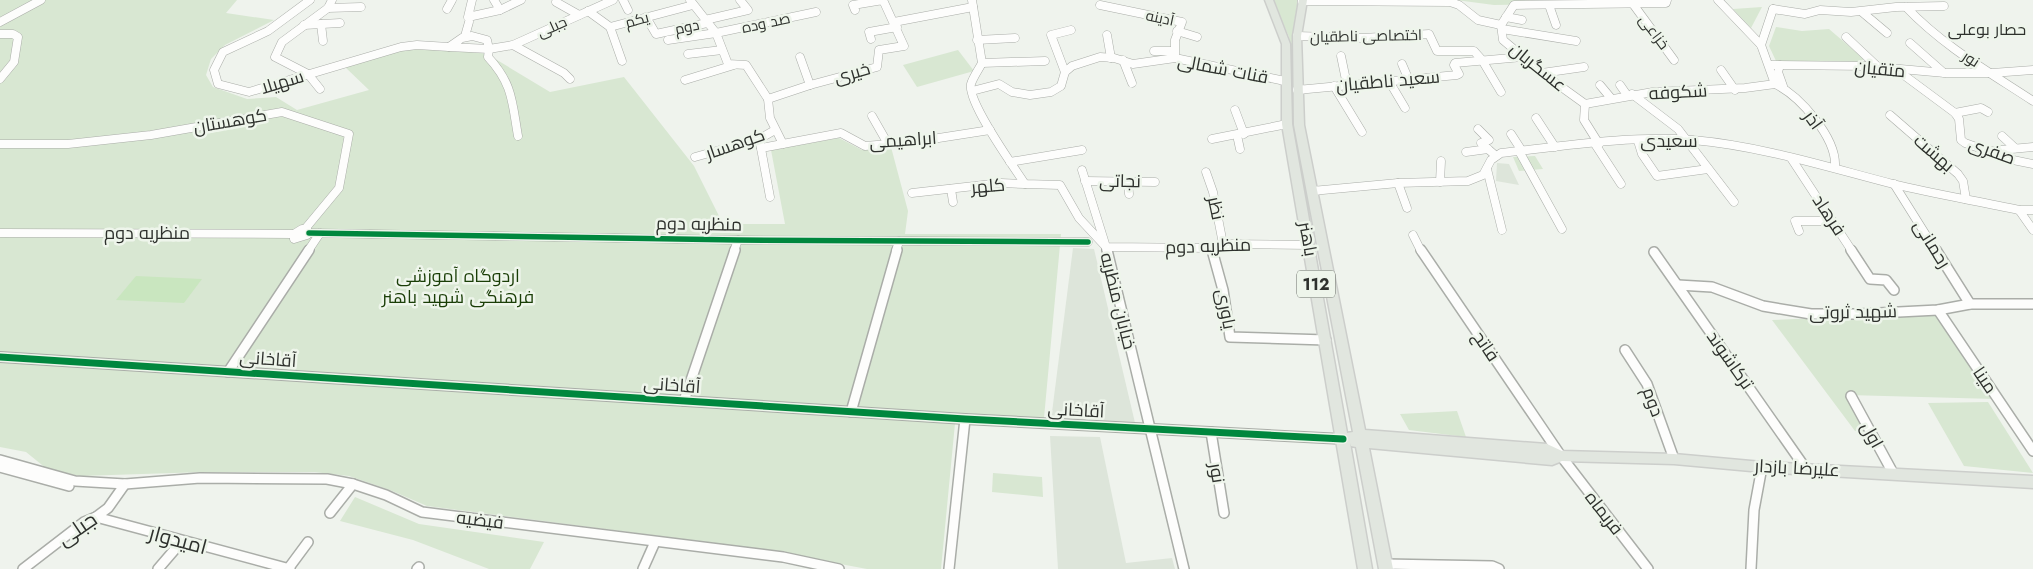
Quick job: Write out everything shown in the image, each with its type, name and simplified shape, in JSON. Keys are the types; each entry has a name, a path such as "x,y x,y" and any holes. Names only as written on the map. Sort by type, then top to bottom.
{"main road":[{"name":"باهنر","path":"1269,0 1286,44 1287,124 1345,439 1365,569"},
{"name":"باهنر","path":"1302,0 1297,36 1296,90 1299,125 1362,439 1385,566"},
{"name":"علیرضا بازدار","path":"1345,439 1547,449 1561,456 1674,459 1762,467 2033,482"}],"street":[{"path":"0,22 41,0"},
{"name":"سهیلا","path":"310,0 268,31 223,52 214,70 218,84 248,92 400,48 417,45 489,49"},
{"path":"320,89 308,74 275,57 282,42 328,8 332,0"},
{"path":"447,9 452,0"},
{"path":"465,36 472,0"},
{"path":"494,0 500,10"},
{"path":"469,20 500,10 521,0"},
{"name":"جبلی","path":"489,49 513,45 613,0"},
{"path":"623,0 628,10"},
{"path":"706,21 748,10 740,0"},
{"path":"855,10 853,5 865,1 883,0"},
{"name":"خیری","path":"768,99 810,85 877,67 879,50 904,46 883,0"},
{"path":"1302,0 1450,2 1459,5 1478,20 1502,27 1576,41"},
{"path":"1502,27 1514,5 1666,3 1667,0"},
{"path":"1718,0 1761,45 1779,85"},
{"path":"1761,45 1773,9 1770,0"},
{"path":"556,2 578,15"},
{"path":"691,2 716,33 728,64 746,65 768,99 770,118 783,144"},
{"name":"یکم","path":"610,27 691,2"},
{"path":"871,40 868,32 973,3 977,40 982,63 972,85 972,91 990,130 1025,184"},
{"path":"1773,9 1805,14 1820,10 1862,12 1894,3 1906,6 1944,6"},
{"path":"1550,4 1556,25"},
{"name":"خزاعی","path":"1633,4 1674,60"},
{"name":"آدینه","path":"1100,5 1182,22 1176,31 1174,55"},
{"name":"نور","path":"1906,6 1934,36 1992,73"},
{"path":"328,8 361,7"},
{"path":"588,11 610,27 622,61"},
{"name":"صد وده","path":"668,40 716,33 816,12"},
{"path":"1862,12 1887,33"},
{"name":"دوم","path":"646,17 656,34 706,21"},
{"path":"1506,17 1522,20"},
{"path":"304,25 340,23"},
{"path":"321,24 323,41"},
{"name":"عسگریان","path":"1502,27 1503,40 1542,73 1585,104"},
{"path":"1066,72 1051,35 1071,30"},
{"path":"1176,31 1197,37"},
{"path":"0,34 13,34 18,37 14,62 0,79"},
{"name":"اختصاصی ناطقیان","path":"1297,36 1362,38 1429,34 1438,51 1474,51 1482,60"},
{"path":"449,47 465,36 478,36 487,40 488,58 501,71 510,89 518,136"},
{"path":"1106,36 1111,58"},
{"path":"1846,37 1880,68"},
{"path":"977,40 1015,38"},
{"path":"1910,43 1944,73"},
{"path":"513,45 564,73 570,79"},
{"path":"688,54 722,50"},
{"path":"1154,51 1174,55"},
{"name":"قنات شمالى","path":"972,91 999,84 1014,93 1051,92 1062,86 1066,72 1072,66 1086,60 1111,58 1133,64 1174,55 1285,81"},
{"path":"800,56 810,85"},
{"path":"1341,56 1347,85"},
{"name":"سعید ناطقیان","path":"1296,90 1408,78 1457,75 1459,74 1454,65 1455,63 1522,57"},
{"path":"1123,60 1132,83"},
{"path":"1482,60 1501,92"},
{"path":"982,63 1046,61"},
{"path":"1402,64 1408,78"},
{"path":"685,80 736,65"},
{"name":"متقیان","path":"1769,65 1839,66 1944,73 1992,73 2033,70"},
{"path":"1779,85 1778,72 1780,65"},
{"path":"1542,73 1584,67"},
{"path":"1721,70 1735,90"},
{"path":"1897,70 1955,114 1981,108 1988,112"},
{"path":"1992,73 2033,100"},
{"path":"1389,80 1405,108"},
{"path":"1600,85 1610,97"},
{"name":"شکوفه","path":"1585,104 1629,94 1695,90 1735,90 1779,85"},
{"name":"آذر","path":"1779,85 1814,119 1835,154 1835,167"},
{"path":"1334,86 1362,132"},
{"path":"1620,86 1678,129 1734,202"},
{"path":"1585,104 1582,112 1584,123 1621,184"},
{"path":"1235,110 1241,134 1240,149"},
{"name":"کوهستان","path":"0,144 68,144 151,135 282,112 349,134 339,188 307,231"},
{"name":"صفری","path":"1955,114 1959,119 1962,140 1971,146 2013,160 2033,164"},
{"name":"بهشت","path":"1890,115 1958,174 1963,181 1966,199"},
{"path":"872,116 888,144"},
{"path":"1536,118 1555,147"},
{"path":"1212,139 1287,124"},
{"path":"1312,191 1398,183 1477,179 1484,175 1491,160 1496,156 1481,143 1489,140 1478,129"},
{"name":"کوهسار","path":"695,157 760,144 775,130"},
{"name":"ابراهیمی","path":"760,144 783,144 841,133 866,146 990,130"},
{"path":"1511,134 1562,228"},
{"path":"2002,136 2015,148"},
{"name":"سعیدی","path":"1496,156 1501,153 1555,147 1638,141 1686,140 1733,145 1835,167 1894,184 2019,210 2033,210"},
{"path":"1638,141 1642,154 1656,176 1708,169"},
{"path":"760,144 770,197"},
{"path":"1990,151 2033,147"},
{"path":"1466,152 1488,149"},
{"path":"1010,162 1082,150"},
{"name":"فرهاد","path":"1791,158 1870,279 1886,280"},
{"path":"1440,182 1441,162"},
{"path":"1487,169 1502,230"},
{"name":"نجاتی","path":"1082,170 1106,247"},
{"name":"نظر","path":"1206,172 1215,200 1223,244"},
{"name":"نجاتی","path":"1085,181 1155,182"},
{"path":"1128,182 1129,194"},
{"path":"1398,183 1407,208"},
{"name":"کلهر","path":"912,193 1001,184 1025,184"},
{"name":"خیابان منظریه","path":"1025,184 1060,185 1079,218 1106,247 1148,428 1184,569"},
{"name":"رحمانی","path":"1894,184 1970,304"},
{"name":"کلهر","path":"951,189 953,202"},
{"path":"2019,210 2033,230"},
{"path":"1799,231 1795,221 1833,221"},
{"path":"294,234 307,231"},
{"name":"منظریه دوم","path":"307,231 320,233 738,240 1088,242"},
{"name":"منظریه دوم","path":"0,233 294,234"},
{"path":"228,372 320,233"},
{"name":"فاتح","path":"1412,235 1424,256 1561,456"},
{"path":"684,401 738,240"},
{"path":"851,412 899,241"},
{"name":"منظریه دوم","path":"1106,247 1212,248 1223,244 1309,245"},
{"name":"یاوری","path":"1212,248 1223,290 1230,338 1326,340"},
{"name":"ترکاشوند","path":"1654,252 1806,469"},
{"name":"شهید ثروتی","path":"1678,285 1712,287 1763,306 1810,314 1859,314 1938,310 1970,304 2033,304"},
{"name":"مینا","path":"1938,310 2033,451"},
{"name":"دوم","path":"1624,350 1641,372 1647,384 1674,459"},
{"name":"آقاخانی","path":"0,357 965,419 1345,439"},
{"name":"اول","path":"1851,396 1893,473"},
{"path":"949,569 965,419"},
{"name":"نور","path":"1211,432 1224,514"},
{"name":"فریماه","path":"1561,456 1648,569"},
{"path":"0,460 73,484"},
{"path":"1751,569 1754,510 1762,467"},
{"path":"0,468 73,484 123,486"},
{"name":"فیضیه","path":"123,486 200,478 327,479 353,484 422,512 783,558 832,568"},
{"path":"330,513 353,484"},
{"name":"جبلی","path":"23,569 84,522 96,517 108,508 123,486"},
{"name":"امیدوار","path":"96,517 289,569"},
{"path":"158,569 182,541"},
{"path":"289,569 308,542"},
{"path":"643,569 655,542"},
{"path":"1385,566 1492,566 1499,569"}],"shaded area":[{"path":"1497,163 1509,164 1519,185 1496,181"},
{"path":"1073,248 1094,249 1136,427 1051,420"},
{"path":"136,276 202,279 184,303 116,300"},
{"path":"1050,436 1100,437 1126,563 1172,558 1175,569 1058,569"}],"green space":[{"name":"اردوگاه آموزشی فرهنگی شهید باهنر","path":"0,0 237,0 226,13 274,20 225,45 211,59 206,75 213,87 247,99 276,97 297,110 369,90 345,67 419,45 487,54 550,92 624,77 694,166 723,224 785,224 771,150 839,138 862,150 891,147 908,211 905,234 1061,234 1044,418 956,413 941,569 867,569 761,549 427,506 390,490 349,476 315,472 205,472 80,476 47,469 26,452 0,447"},
{"path":"1273,0 1298,0 1291,56 1289,37"},
{"path":"1456,0 1662,0 1661,2 1494,5"},
{"path":"1762,7 1751,28 1733,9"},
{"path":"1776,27 1802,31 1829,29 1864,59 1860,62 1776,61 1769,46"},
{"path":"958,50 974,71 917,87 903,65"},
{"path":"1535,156 1543,169 1519,171 1513,157"},
{"path":"1936,313 1995,399 1848,395 1867,432 1855,431 1772,320"},
{"path":"1988,402 2033,473 1964,466 1928,403"},
{"path":"1457,411 1466,437 1409,430 1400,414"},
{"path":"993,473 1042,477 1043,497 992,492"},
{"path":"355,497 419,524 544,542 530,569 489,569 413,540 340,521"}],"cycle path":[{"path":"309,233 738,240 1088,242"},
{"path":"0,357 965,419 1343,439"}],"district":[{"name":"حصار بوعلی","path":"1987,29"}]}
